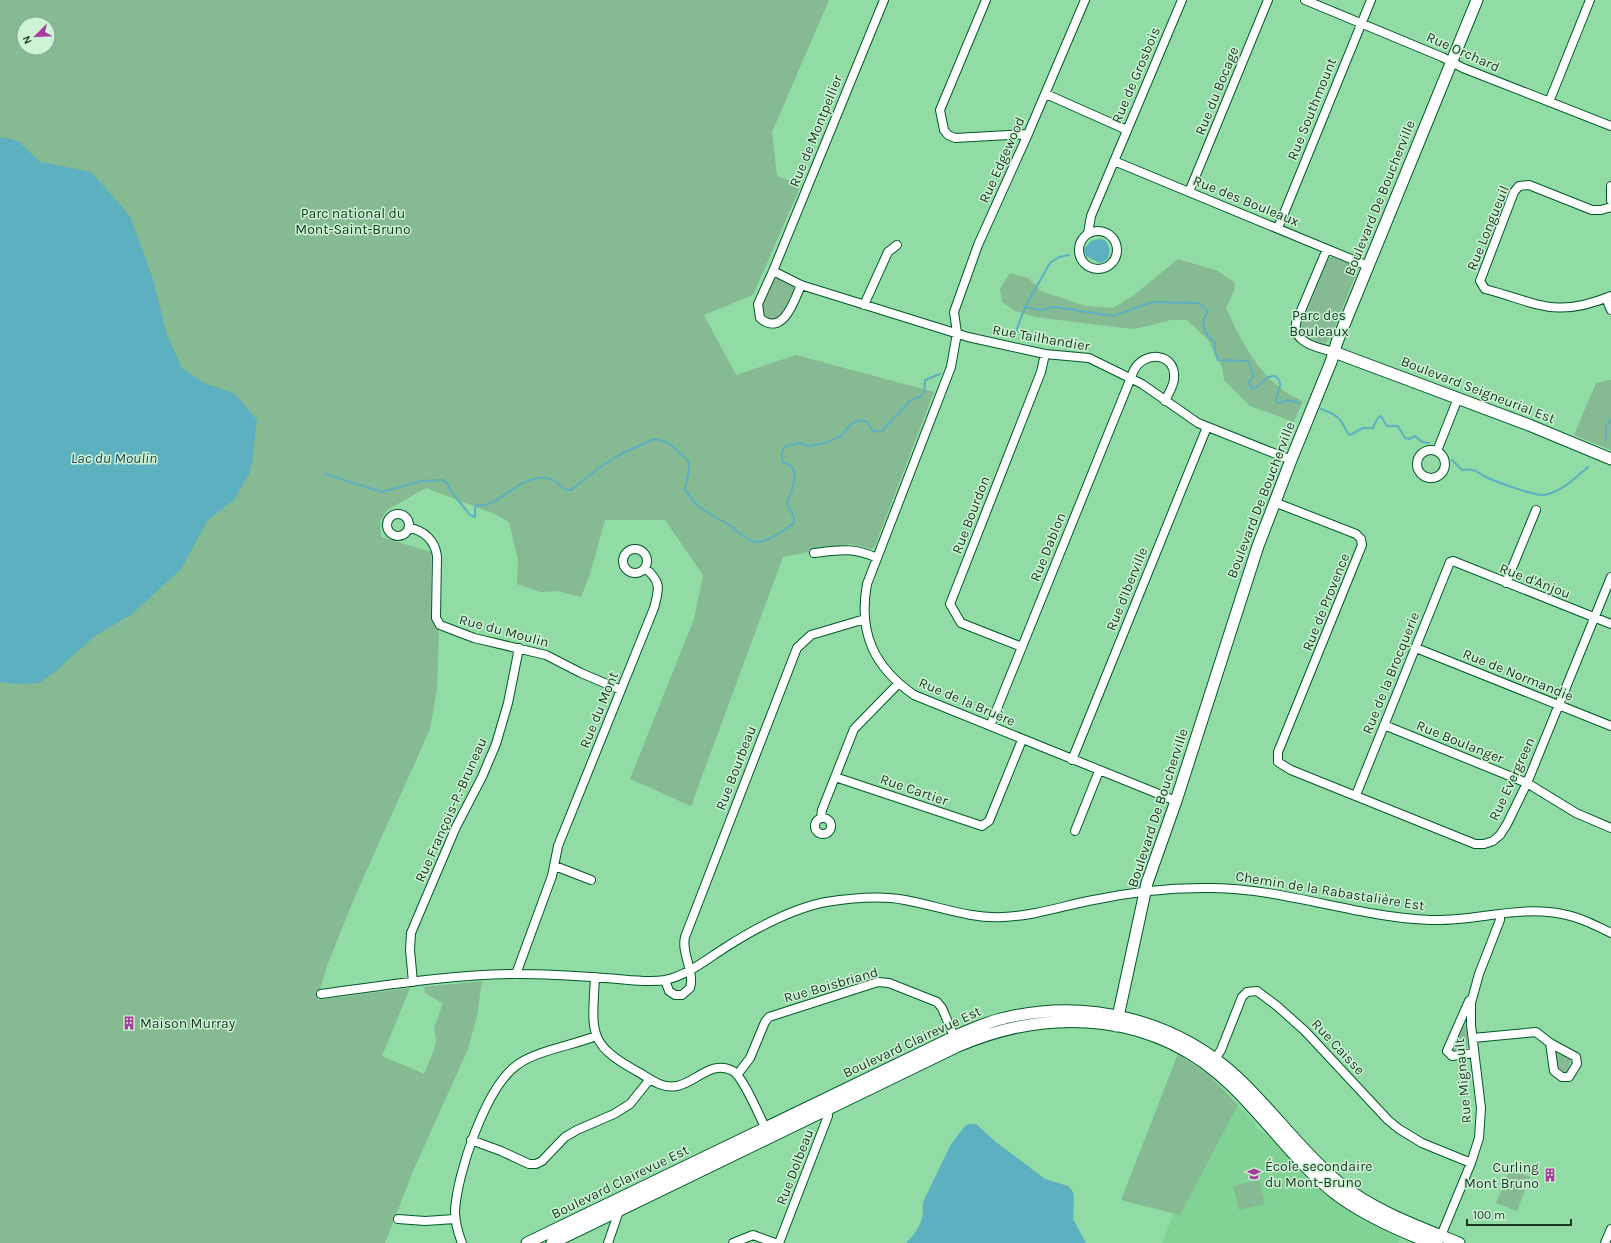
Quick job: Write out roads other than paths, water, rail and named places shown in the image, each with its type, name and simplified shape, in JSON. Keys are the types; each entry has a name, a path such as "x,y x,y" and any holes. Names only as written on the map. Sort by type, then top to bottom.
{"street":[{"name":"Rue de Montpellier","path":"801,285 790,312 785,318 778,322 764,321 758,313 758,304 773,271 884,0"},
{"path":"986,0 940,110 944,130 948,135 955,138 1028,134"},
{"name":"Rue Edgewood","path":"957,333 954,312 978,245 1046,94 1084,0"},
{"name":"Rue de Grosbois","path":"1088,233 1091,216 1182,0"},
{"name":"Rue du Bocage","path":"1189,192 1268,0"},
{"name":"Rue Orchard","path":"1305,0 1549,102 1611,126"},
{"name":"Rue Southmount","path":"1278,228 1371,0"},
{"name":"Boulevard De Boucherville","path":"1117,1021 1146,891 1244,587 1290,460 1477,0"},
{"path":"1549,102 1590,0"},
{"path":"1046,94 1127,130"},
{"name":"Rue des Bouleaux","path":"1114,161 1368,266"},
{"name":"Rue Longueuil","path":"1609,297 1572,307 1547,308 1485,289 1480,283 1514,192 1519,186 1529,184 1592,210 1601,210 1611,207"},
{"path":"1611,186 1611,200"},
{"path":"1100,231 1106,232 1115,241 1117,252 1116,258 1107,267 1095,269 1088,267 1080,257 1080,243 1088,233 1100,231"},
{"path":"864,305 888,252 897,245"},
{"path":"1327,249 1295,328 1297,335 1302,340 1334,352"},
{"name":"Rue Tailhandier","path":"773,271 801,285 993,343 1045,354 1089,358 1130,378 1185,416 1207,427 1290,460"},
{"path":"1609,297 1611,310"},
{"name":"Rue de la Bruère","path":"957,333 951,367 877,558 865,596 865,619 870,641 875,653 890,676 898,684 914,695 1022,740 1176,801"},
{"name":"Boulevard Seigneurial Est","path":"1334,352 1458,398 1611,459"},
{"name":"Rue Bourdon","path":"1022,647 961,623 950,604 1041,372 1045,354"},
{"name":"Rue Dablon","path":"990,726 1130,378 1137,364 1143,359 1154,356 1165,360 1172,368 1174,377 1165,401"},
{"path":"1437,451 1458,398"},
{"name":"Rue d'Iberville","path":"1072,760 1207,427"},
{"name":"Rue de Provence","path":"1274,502 1354,533 1361,539 1362,545 1278,752 1278,762"},
{"path":"1506,584 1536,510"},
{"name":"Rue du Moulin","path":"409,528 418,529 430,540 436,550 436,618 438,624 474,638 519,648 553,658 581,673 621,690"},
{"path":"814,553 847,549 862,551 877,558"},
{"name":"Rue d'Anjou","path":"1451,561 1506,584 1611,624"},
{"name":"Rue de la Brocquerie","path":"1356,795 1416,648 1448,563 1451,561"},
{"name":"Rue du Mont","path":"516,974 555,866 558,846 657,597 657,580 645,568"},
{"name":"Rue Evergreen","path":"1278,762 1291,770 1472,843 1484,844 1493,842 1500,835 1527,783 1611,577"},
{"name":"Rue Bourbeau","path":"665,980 672,994 677,996 682,995 690,988 690,970 684,947 686,934 797,648 811,635 865,619"},
{"name":"Rue François-P.-Bruneau","path":"414,982 410,946 411,934 456,827 482,777 496,744 508,703 519,648"},
{"name":"Rue de Normandie","path":"1416,648 1611,726"},
{"path":"821,818 822,810 856,726 898,684"},
{"name":"Rue Boulanger","path":"1384,725 1527,783 1570,810 1611,828"},
{"name":"Rue Cartier","path":"835,777 977,825 985,825 989,821 1022,740"},
{"path":"1075,831 1100,771"},
{"path":"555,866 591,880"},
{"name":"Chemin de la Rabastalière Est","path":"321,994 414,982 485,975 516,974 648,981 665,980 690,970 761,928 799,910 824,903 892,898 964,914 1006,917 1146,891 1195,888 1240,889 1420,920 1453,920 1528,912 1559,913 1584,920 1611,934"},
{"name":"Rue Mignault","path":"1440,1239 1471,1163 1479,1138 1481,1123 1480,1100 1471,1018 1472,995 1500,920 1500,914"},
{"path":"595,977 593,1017 596,1036 601,1045 610,1055 664,1086 674,1087 681,1085 717,1068 729,1069 737,1075 768,1133"},
{"name":"Rue Boisbriand","path":"737,1075 750,1058 765,1022 769,1017 878,982 889,983 936,1002 942,1008 956,1041"},
{"name":"Rue Caisse","path":"1215,1059 1242,997 1250,992 1259,992 1295,1021 1393,1125 1416,1140 1471,1163"},
{"path":"1472,995 1447,1051 1452,1056 1474,1053"},
{"name":"Boulevard Clairevue Est","path":"527,1243 618,1205 956,1041 1004,1029 1033,1024 1073,1021 1117,1021 1166,1030 1215,1059 1247,1086 1321,1166 1360,1198 1440,1239 1459,1243"},
{"name":"Boulevard Clairevue Est","path":"1117,1021 1165,1041 1213,1070 1242,1096 1306,1165 1336,1194 1378,1220 1431,1243"},
{"path":"1473,1038 1532,1032 1541,1034 1550,1043"},
{"path":"462,1243 455,1219 456,1202 471,1140 476,1126 505,1077 514,1067 531,1058 596,1036"},
{"path":"471,1140 501,1151 529,1164 536,1164 542,1161 565,1137 577,1130 614,1114 630,1104 650,1079"},
{"name":"Rue Dolbeau","path":"779,1243 828,1116 824,1105"},
{"path":"608,1243 618,1205"},
{"name":"Boulevard Clairevue Est","path":"552,1243 618,1205"},
{"path":"398,1219 425,1221 455,1219"},
{"path":"1606,1243 1611,1229"},
{"path":"733,1243 753,1235 775,1243"}],"water":[{"name":"Lac du Moulin","path":"2,137 18,141 40,162 91,172 130,216 152,276 167,335 182,368 206,384 234,393 257,420 252,463 249,474 234,500 208,520 181,569 132,614 95,636 56,671 39,683 16,684 0,682 0,139"},
{"path":"1099,239 1105,240 1109,250 1107,260 1100,263 1086,256 1084,249 1091,241"},
{"path":"976,1124 996,1142 1045,1179 1068,1186 1073,1192 1073,1219 1086,1243 906,1243 919,1226 923,1216 923,1202 951,1144 965,1126"}],"waterway":[{"path":"1025,307 1050,263 1059,257 1069,255"},
{"path":"1015,334 1025,307 1041,310 1055,307 1113,316 1152,302 1199,303 1207,310 1203,323 1206,333 1215,343 1215,352 1218,360 1248,361 1254,376 1249,382 1251,389 1257,387 1271,376 1275,376 1280,382 1280,388 1276,401 1278,403 1289,400 1299,403"},
{"path":"325,474 382,492 421,481 443,480 447,483 450,490 470,515 475,517 475,508 478,505 486,505 494,502 530,480 540,478 551,479 566,490 571,490 600,467 621,454 654,439 667,442 688,460 689,470 685,489 694,502 749,540 760,542 776,536 794,523 794,517 787,504 795,475 792,467 782,461 782,451 785,446 800,443 808,446 826,443 842,435 851,424 860,420 867,422 873,431 881,432 910,401 921,396 924,392 925,380 940,374"},
{"path":"1321,409 1337,417 1350,435 1363,428 1373,428 1377,419 1381,416 1387,426 1398,426 1405,438 1409,439 1415,436 1422,442 1429,443"},
{"path":"1606,440 1606,426 1611,420"},
{"path":"1452,460 1462,470 1473,470 1488,478 1539,495 1550,494 1562,488 1588,467"}],"place":[{"name":"Maison Murray","path":"129,1023"},
{"name":"École secondaire du Mont-Bruno","path":"1254,1174"},
{"name":"Curling Mont Bruno","path":"1550,1175"}],"park label":[{"name":"Parc national du Mont-Saint-Bruno","path":"353,222"},
{"name":"Parc des Bouleaux","path":"1319,324"}]}
